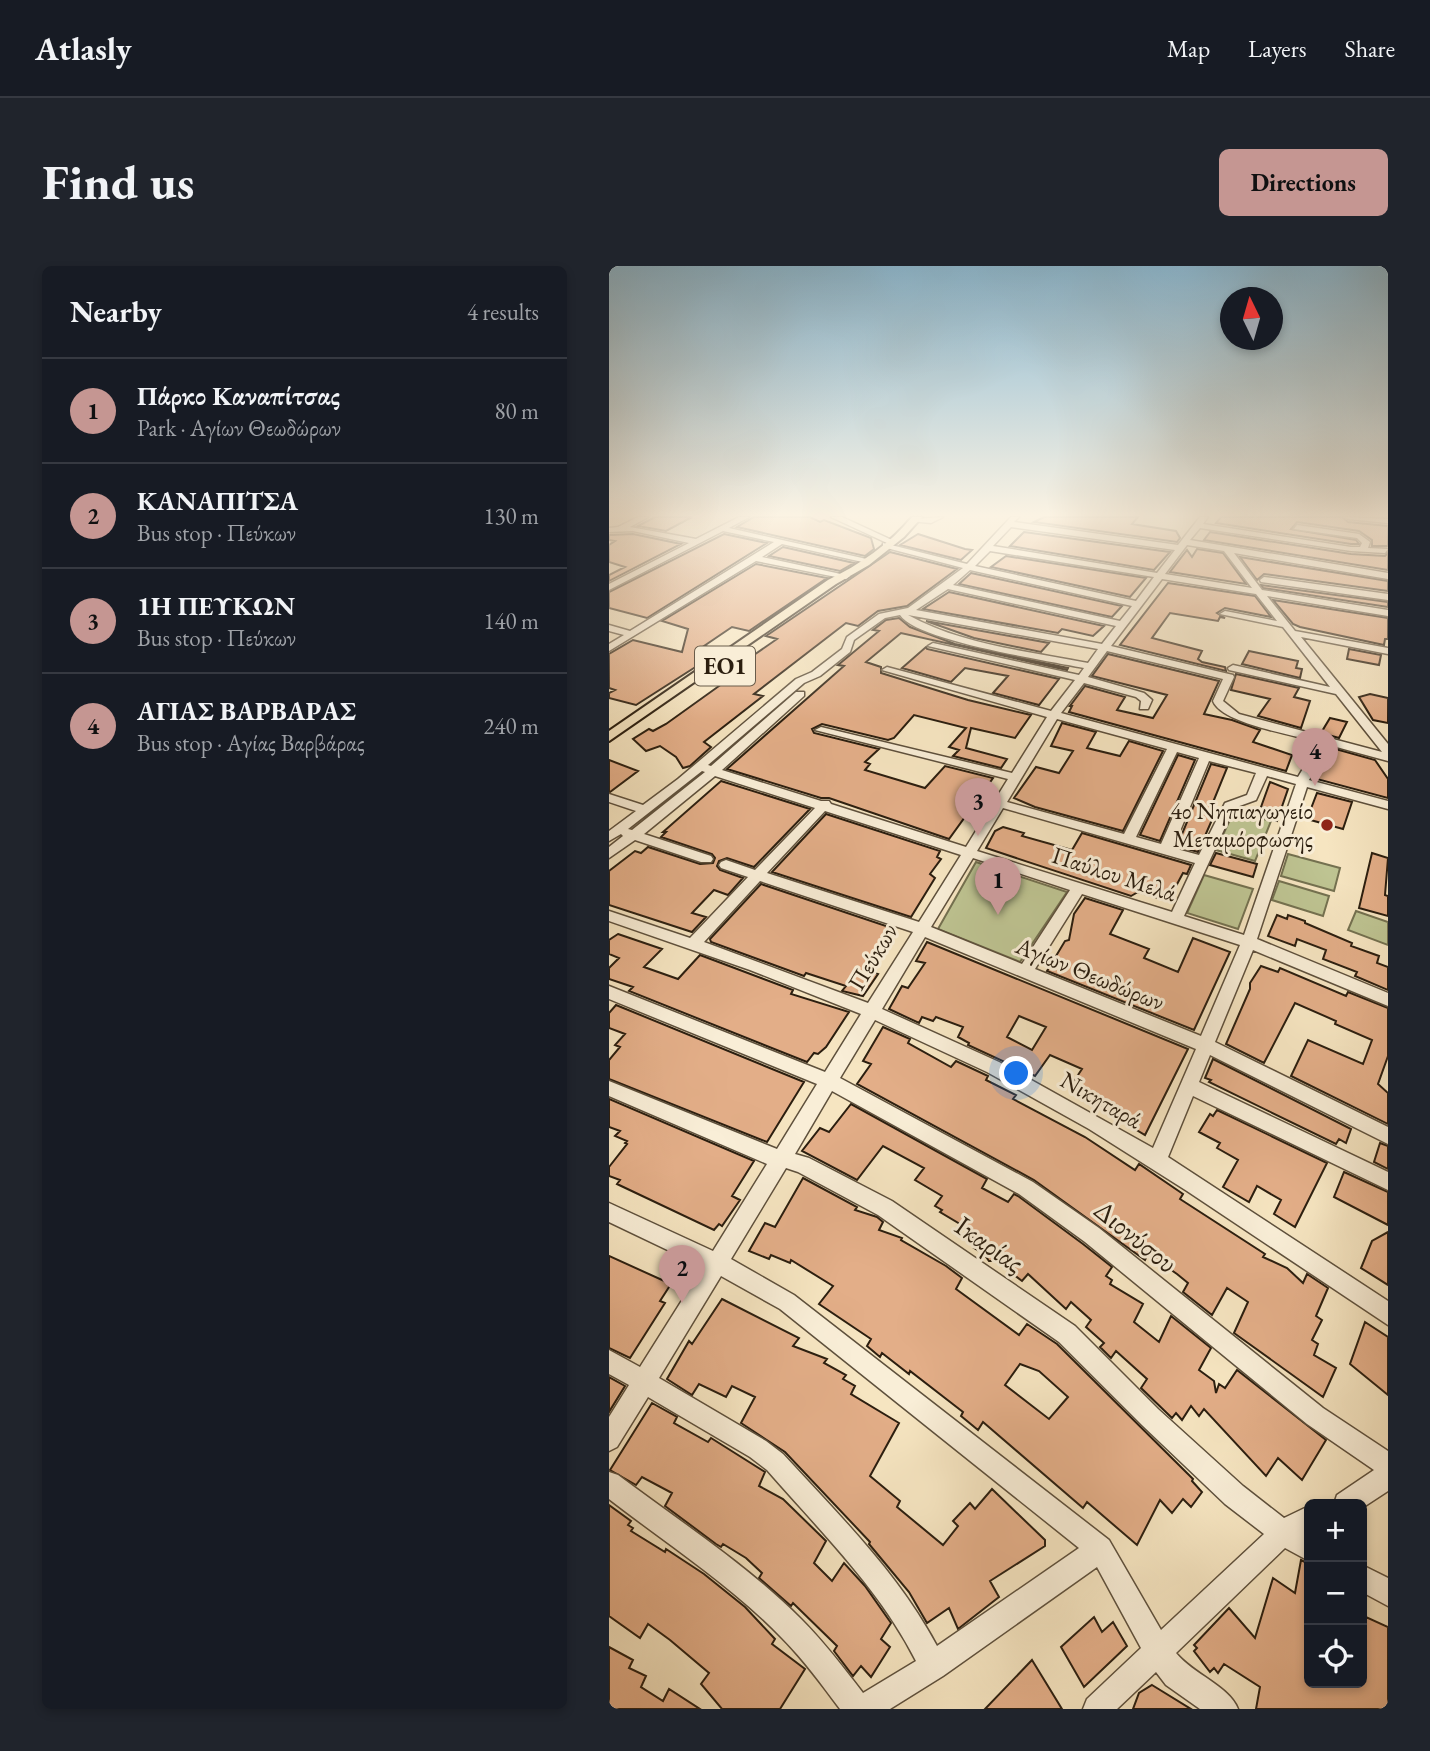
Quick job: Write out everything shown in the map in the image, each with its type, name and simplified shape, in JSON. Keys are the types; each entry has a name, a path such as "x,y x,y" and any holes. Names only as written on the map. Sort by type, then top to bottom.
{"main road":[{"name":"ΕΟ1","path":"609,737 829,584"},
{"name":"ΕΟ1","path":"609,747 840,584"}],"street":[{"path":"609,648 712,584"},
{"path":"1048,584 1137,604"},
{"name":"Πεύκων","path":"609,1439 1053,716 1152,584"},
{"path":"1223,584 1388,613"},
{"path":"1253,584 1388,754"},
{"path":"1295,584 1388,597"},
{"path":"609,854 707,769 740,732 800,681 811,678 846,650 850,639 882,616 911,610 946,586 1121,624"},
{"path":"902,611 1340,692"},
{"path":"902,611 923,627 974,642 1090,666"},
{"path":"1225,614 1388,651"},
{"path":"974,642 988,627"},
{"path":"609,628 632,634"},
{"path":"933,646 1082,679 1140,695 1147,700 1144,707"},
{"path":"887,670 1388,805"},
{"path":"1231,673 1218,701 1225,711 1325,741 1388,754"},
{"path":"614,833 753,736 812,684 811,678"},
{"path":"775,702 788,705"},
{"path":"821,730 1015,777"},
{"path":"740,732 753,736"},
{"path":"1157,1160 1249,942 1303,783 1325,741"},
{"path":"1128,839 1173,748"},
{"path":"1165,849 1205,757"},
{"name":"Παύλου Μελά","path":"707,769 825,804 1249,942 1388,1000"},
{"path":"1176,918 1229,807 1252,796 1263,772"},
{"path":"609,798 646,810"},
{"path":"998,803 1202,860"},
{"path":"693,944 825,804"},
{"path":"614,833 634,835 706,859"},
{"name":"Αγίων Θεωδώρων","path":"726,865 920,930 1207,1046 1388,1136"},
{"path":"1025,972 1079,887"},
{"name":"Νικηταρά","path":"609,916 872,1010 995,1068 1157,1160 1388,1314"},
{"name":"Διονύσου","path":"609,992 829,1081 1026,1188 1092,1235 1315,1416 1388,1465"},
{"path":"1189,1086 1388,1181"},
{"name":"Ικαρίας","path":"609,1088 781,1159 802,1164 885,1208 1067,1334 1150,1418 1234,1495 1283,1533 1304,1545"},
{"path":"609,1212 717,1263 787,1302 1100,1549 1158,1652 1176,1675 1224,1709"},
{"path":"609,1361 758,1449 775,1462 869,1566 909,1620 933,1666"},
{"path":"1354,1499 1388,1474"},
{"path":"609,1484 724,1570 783,1620 821,1660 858,1709"},
{"path":"1097,1709 1283,1533 1304,1521"},
{"path":"864,1709 933,1666 1100,1549"},
{"path":"1367,1581 1388,1593"}],"green space":[{"path":"1234,811 1271,821 1255,861 1216,850"},
{"path":"1288,854 1340,868 1334,891 1281,876"},
{"path":"976,862 1067,892 1020,962 938,929"},
{"path":"1204,875 1253,889 1238,929 1187,913"},
{"path":"1279,881 1329,896 1323,916 1272,900"},
{"path":"1356,911 1388,922 1388,945 1348,930"}],"building":[{"path":"624,584 701,584 647,618 609,608 609,592"},
{"path":"722,584 818,584 749,631 732,627 704,646 722,650 636,705 609,698 609,693 615,690 609,688 609,654 633,640 682,652 688,629 662,621"},
{"path":"842,584 936,584 907,606 878,611 858,626 846,623 754,694 763,696 704,742 711,747 690,766 683,768 676,757 660,746 646,751 633,739 649,729 653,731 666,724 726,681 708,676 739,654 751,657 777,639 766,636"},
{"path":"961,584 1023,584 1122,606 1112,617"},
{"path":"1071,584 1141,584 1130,597"},
{"path":"1167,584 1255,596 1271,617 1225,608 1217,613 1225,618 1220,617 1218,621 1170,613 1152,638 1202,651 1198,659 1225,667 1226,671 1120,645"},
{"path":"1339,584 1388,584 1388,591"},
{"path":"1261,585 1388,602 1388,607 1263,588"},
{"path":"949,592 1104,626 1093,636 1062,629 1058,633 923,609"},
{"path":"1273,600 1388,618 1388,639 1385,639 1384,645 1300,627 1293,624"},
{"path":"899,618 910,627 955,644 1068,668 1067,670 901,633 866,662 881,667 881,673 968,700 1031,715 1015,738 971,728 966,748 1007,759 1001,768 953,756 959,750 949,747 966,728 914,715 894,738 888,740 822,724 812,729 814,733 879,749 865,762 870,764 865,770 925,788 945,766 993,778 949,839 829,798 821,798 727,769 844,666 838,665 879,631 873,630 886,620"},
{"path":"926,621 1049,643 1041,652 974,638"},
{"path":"926,647 1059,679 1039,705 993,693 1008,676 965,668 951,682 902,668"},
{"path":"1349,649 1381,655 1379,665 1347,659"},
{"path":"1249,651 1298,661 1296,668 1302,669 1300,678 1242,664"},
{"path":"1108,654 1219,681 1204,714 1260,730 1253,742 1292,755 1286,771 1069,712 1070,706 1085,686 1125,697 1117,710 1153,718 1167,695 1092,676"},
{"path":"1236,674 1299,688 1294,697 1310,701 1301,728 1258,716 1270,699 1231,690"},
{"path":"1370,694 1388,698 1388,723 1373,720 1359,697"},
{"path":"1330,718 1347,722 1339,738 1321,733"},
{"path":"1062,723 1096,732 1087,748 1120,756 1129,741 1163,751 1123,831 1035,807 1014,798 1036,767 1059,773 1073,751 1051,746"},
{"path":"1332,748 1375,760 1388,779 1388,798 1313,778"},
{"path":"1178,755 1195,760 1160,841 1140,835"},
{"path":"609,760 638,771 610,792 609,792"},
{"path":"1211,764 1227,768 1209,812 1215,813 1198,852 1177,846"},
{"path":"721,781 810,809 754,867 727,858 719,861 717,866 720,870 743,878 728,895 714,890 692,913 706,917 692,932 609,905 609,871 635,851 641,853 648,847 700,864 713,863 715,858 712,854 661,837 666,832 663,832"},
{"path":"1270,782 1288,789 1277,821 1262,817 1265,808 1261,807"},
{"path":"1317,793 1352,802 1343,829 1307,819"},
{"path":"826,814 940,851 937,857 941,859 930,874 935,878 911,917 772,872"},
{"path":"1003,827 1024,833 1022,836 1072,850 1082,833 1191,865 1187,874 1183,873 1168,901 1138,892 1131,896 986,848 995,831"},
{"path":"1216,853 1257,864 1253,877 1210,865"},
{"path":"1372,853 1388,858 1385,895 1388,896 1388,916 1359,908"},
{"path":"761,884 895,929 871,972 878,974 863,996 842,991 846,986 806,973 804,976 711,942 710,939"},
{"path":"1085,898 1123,910 1110,934 1149,949 1144,958 1178,972 1193,938 1230,952 1194,1030 1047,971 1065,941 1069,940 1074,914"},
{"path":"1277,915 1287,919 1288,915 1305,921 1352,943 1351,946 1379,956 1377,963 1388,967 1388,990 1355,976 1357,972 1323,959 1326,950 1297,939 1295,946 1268,936"},
{"path":"618,934 662,949 644,967 678,979 700,955 793,990 791,994 849,1012 826,1047 818,1054 814,1053 807,1062 629,991 633,987 609,979 609,968 619,958 609,954 609,940"},
{"path":"927,942 1188,1049 1145,1135 1110,1114 1112,1111 1091,1100 1094,1094 1074,1081 1082,1069 1050,1055 1035,1076 968,1045 969,1043 958,1037 963,1027 936,1017 933,1021 922,1017 919,1023 889,1009 902,986 908,988 925,963 916,961","holes":["1019,1016 1046,1027 1032,1050 1007,1037"]},
{"path":"1261,966 1278,972 1280,968 1346,996 1348,992 1388,1008 1388,1056 1378,1084 1388,1093 1388,1124 1291,1076 1308,1040 1363,1064 1372,1040 1335,1024 1336,1021 1295,1003 1264,1063 1226,1044 1250,989 1250,983"},
{"path":"616,1005 804,1082 767,1142 609,1079 609,1060 620,1047 615,1045 625,1034 609,1028 609,1013"},
{"path":"883,1027 910,1039 908,1043 951,1067 956,1061 988,1076 986,1080 1016,1095 1013,1099 1085,1137 1135,1170 1139,1164 1183,1194 1180,1199 1265,1254 1263,1257 1287,1268 1303,1283 1307,1274 1328,1288 1316,1316 1322,1320 1312,1340 1318,1344 1314,1355 1336,1368 1323,1397 1234,1333 1248,1302 1227,1288 1212,1315 1183,1292 1188,1283 1148,1254 1145,1260 1034,1180 857,1084 871,1064 863,1061"},
{"path":"1213,1059 1351,1129 1346,1143 1339,1139 1336,1144 1209,1082 1211,1080 1205,1078"},
{"path":"609,1099 754,1161 732,1196 740,1200 722,1226 719,1224 714,1230 617,1184 620,1180 609,1176 609,1167 627,1141 615,1136 620,1131 609,1127"},
{"path":"851,1104 987,1179 982,1188 1008,1202 1014,1194 1018,1196 1083,1244 1112,1267 1106,1276 1112,1280 1110,1284 1143,1304 1134,1322 1159,1342 1171,1316 1211,1348 1199,1370 1214,1381 1216,1393 1219,1384 1225,1388 1237,1370 1326,1440 1302,1480 1278,1458 1266,1476 1204,1409 1199,1416 1191,1406 1182,1420 1176,1413 1172,1418 1141,1388 1147,1379 1116,1351 1111,1358 1100,1347 1104,1343 1086,1327 1091,1320 1071,1302 1066,1309 1028,1274 1022,1281 996,1261 989,1261 974,1248 979,1241 972,1237 975,1233 940,1212 942,1210 935,1206 942,1196 915,1180 924,1168 883,1146 857,1180 802,1151 820,1128 829,1132"},
{"path":"1217,1110 1327,1163 1295,1227 1274,1214 1281,1200 1257,1186 1249,1202 1223,1187 1238,1160 1217,1148 1220,1143 1199,1132 1210,1114 1213,1116"},
{"path":"1380,1143 1388,1146 1388,1169 1374,1162"},
{"path":"1344,1172 1388,1192 1388,1225 1334,1197"},
{"path":"803,1178 857,1207 855,1210 877,1217 883,1222 879,1230 902,1238 901,1240 962,1278 956,1289 1019,1335 1027,1324 1057,1344 1193,1479 1202,1492 1191,1507 1183,1499 1172,1513 1160,1500 1137,1545 1087,1502 1083,1508 983,1422 978,1430 961,1416 963,1412 910,1371 909,1374 882,1353 880,1357 867,1346 871,1339 819,1304 833,1286 791,1260 790,1263 771,1255 769,1259 749,1251 765,1223 775,1227","holes":["1020,1364 1039,1371 1068,1397 1049,1419 1005,1385"]},
{"path":"1388,1232 1388,1285 1361,1268 1372,1241"},
{"path":"609,1256 671,1284 660,1301 665,1303 630,1358 609,1348"},
{"path":"722,1299 799,1338 793,1346 827,1359 824,1363 846,1375 843,1379 855,1386 851,1394 899,1423 870,1476 900,1501 897,1507 943,1545 958,1526 953,1521 970,1503 975,1509 992,1489 1045,1540 1045,1546 990,1581 999,1597 958,1629 949,1608 927,1623 909,1592 870,1542 785,1452 741,1423 755,1397 732,1386 726,1397 699,1384 692,1395 667,1379 689,1341 692,1344"},
{"path":"1365,1322 1388,1337 1388,1395 1350,1364"},
{"path":"609,1377 625,1386 609,1412"},
{"path":"652,1403 677,1417 674,1423 708,1442 711,1438 765,1472 759,1486 783,1499 826,1541 814,1563 832,1581 844,1563 865,1586 891,1623 881,1639 890,1647 871,1677 861,1666 853,1676 834,1651 837,1646 793,1603 791,1606 759,1578 762,1573 746,1558 723,1544 721,1547 716,1544 665,1506 672,1493 642,1477 636,1485 610,1470"},
{"path":"609,1505 631,1521 628,1525 633,1528 631,1531 665,1552 666,1549 704,1574 745,1607 775,1639 772,1644 805,1669 780,1709 722,1709 701,1684 709,1673 670,1640 648,1624 640,1638 609,1616"},
{"path":"1301,1560 1304,1562 1304,1688 1367,1688 1367,1617 1388,1627 1388,1709 1256,1709 1260,1687 1224,1664 1218,1673 1214,1668 1210,1672 1194,1651 1197,1648 1194,1645 1229,1608 1255,1638 1273,1578 1295,1593"},
{"path":"1094,1617 1102,1632 1113,1622 1127,1646 1084,1687 1061,1647"},
{"path":"609,1647 633,1660 629,1668 646,1676 641,1687 663,1701 669,1689 700,1709 609,1709"},
{"path":"1032,1660 1062,1709 985,1709"},
{"path":"1152,1685 1191,1709 1133,1709 1139,1693"}],"place":[{"name":"ΑΓΙΑΣ ΒΑΡΒΑΡΑΣ","path":"1315,786"},
{"name":"4ο Νηπιαγωγείο Μεταμόρφωσης","path":"1327,825"},
{"name":"1Η ΠΕΥΚΩΝ","path":"978,836"},
{"name":"Πάρκο Καναπίτσας","path":"998,915"},
{"name":"ΚΑΝΑΠΙΤΣΑ","path":"682,1303"}]}
